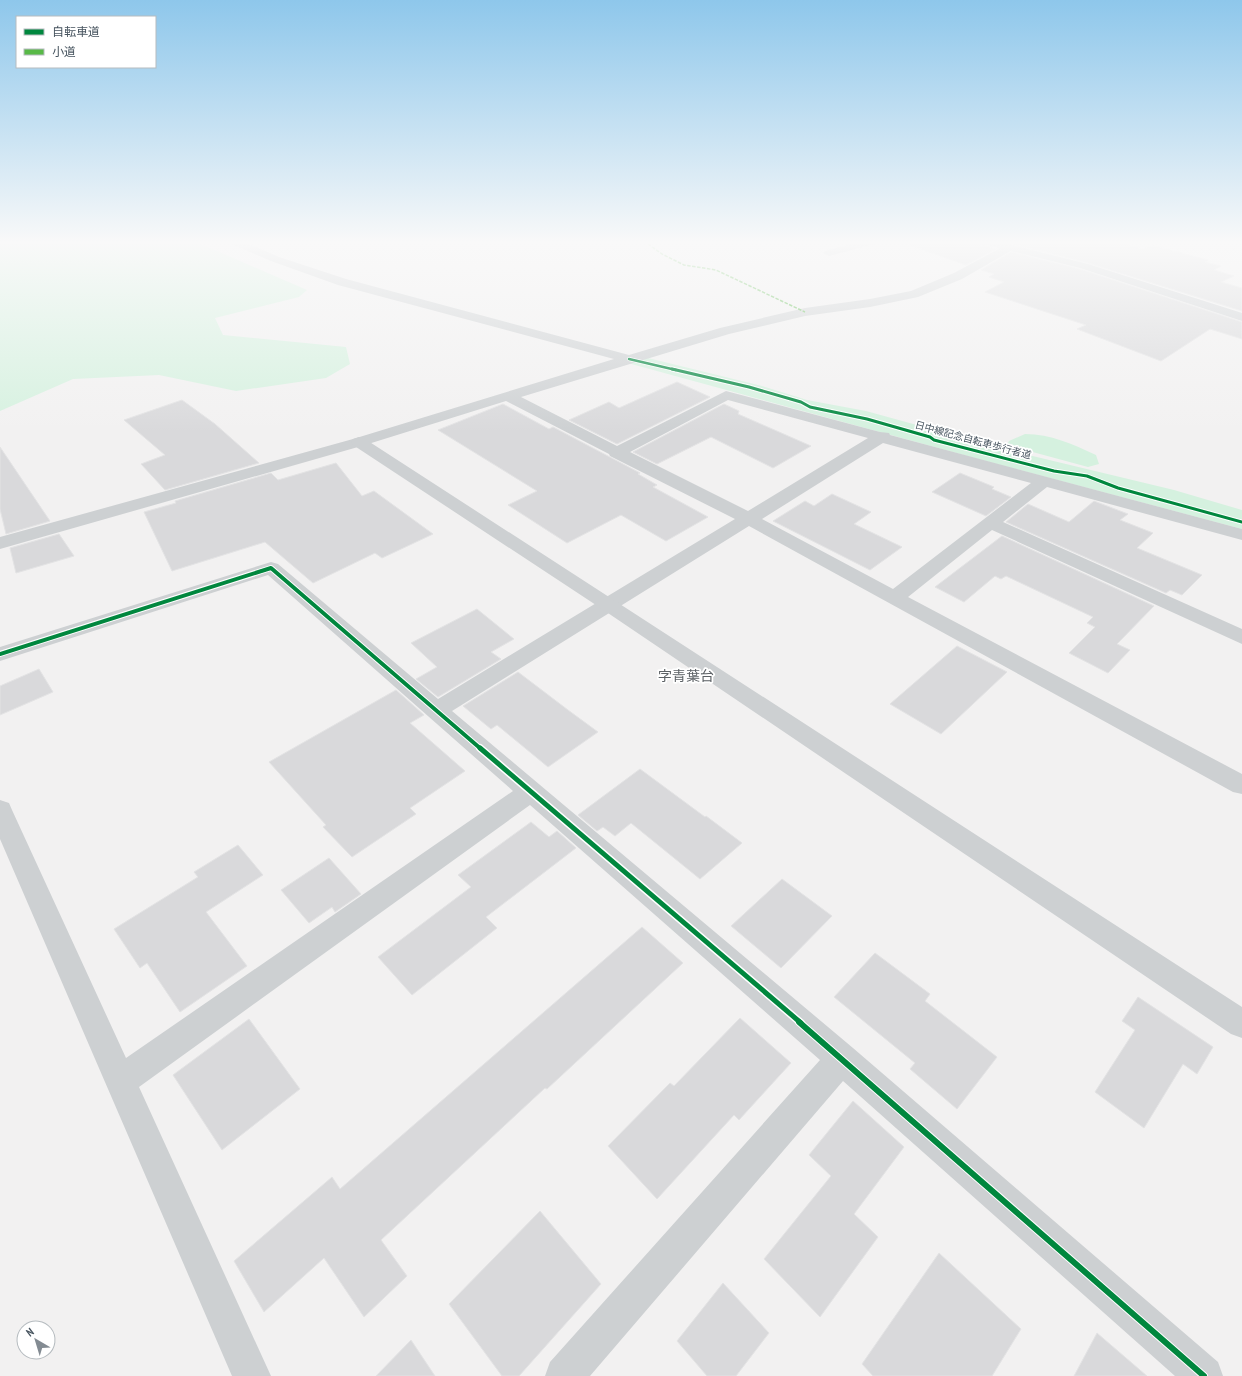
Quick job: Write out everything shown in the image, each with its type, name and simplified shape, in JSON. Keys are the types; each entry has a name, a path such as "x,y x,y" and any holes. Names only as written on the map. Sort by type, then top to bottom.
{"main road":[{"path":"1205,305 1242,317"}],"street":[{"path":"430,305 629,359"},
{"path":"0,543 359,442 725,331 805,312 853,305"},
{"path":"616,452 726,395 883,436 1242,535"},
{"path":"507,396 749,519 1242,784"},
{"path":"437,710 883,436"},
{"path":"359,442 609,605 1242,1024"},
{"path":"894,598 1044,481"},
{"path":"990,523 1242,637"},
{"path":"0,654 271,568 842,1059 1204,1376"},
{"path":"121,1081 531,791"},
{"path":"0,810 252,1376"},
{"path":"564,1376 842,1059"}],"green space":[{"path":"0,305 266,305 215,318 223,335 346,347 350,364 326,378 236,391 159,375 73,379 0,411"},
{"path":"644,357 762,386 807,400 866,411 1004,449 1174,490 1242,510 1242,529 993,463 624,362"},
{"path":"1025,434 1035,434 1053,438 1070,444 1096,455 1099,464 1088,467 1007,445 1009,441"}],"building":[{"path":"1025,305 1191,305 1242,322 1242,339 1210,329 1161,361 1077,329 1086,325"},
{"path":"1223,305 1242,305 1242,311"},
{"path":"677,382 710,397 617,444 569,420 609,402 619,408"},
{"path":"182,400 215,424 259,463 165,490 141,464 165,455 124,420"},
{"path":"503,404 549,429 553,427 640,473 638,474 657,485 653,487 708,517 666,541 621,515 567,543 508,505 537,491 438,430"},
{"path":"724,404 739,411 738,414 811,446 773,468 711,437 657,464 633,452"},
{"path":"0,447 50,521 6,534 0,509"},
{"path":"336,463 362,496 374,491 433,534 382,558 375,553 313,583 265,542 172,571 144,512 176,503 175,501 271,473 278,480"},
{"path":"960,473 994,487 992,489 1011,497 986,516 932,492"},
{"path":"832,494 871,512 854,524 902,547 870,570 773,521 805,501 814,506"},
{"path":"1094,501 1128,514 1120,520 1153,533 1137,548 1202,575 1182,595 1170,590 1166,593 1006,522 1028,504 1069,522"},
{"path":"59,534 74,556 16,573 10,548"},
{"path":"1002,536 1154,606 1117,644 1130,650 1108,673 1069,653 1095,627 1087,623 1093,617 1006,576 1001,579 995,576 964,602 935,587"},
{"path":"477,609 514,639 491,652 501,659 438,697 416,679 437,667 411,643"},
{"path":"957,646 1007,672 941,734 890,704"},
{"path":"39,669 53,692 0,715 0,686"},
{"path":"518,672 598,732 548,767 497,725 491,729 463,706"},
{"path":"396,690 424,715 410,723 465,771 410,808 416,814 352,857 323,827 326,825 269,762"},
{"path":"640,769 742,843 700,879 631,823 615,836 603,827 597,831 578,815"},
{"path":"531,822 549,837 557,831 576,848 486,917 497,928 412,995 378,957 471,887 458,875"},
{"path":"238,845 263,875 206,912 247,966 180,1012 147,963 140,968 114,929 198,877 194,872"},
{"path":"329,858 361,894 335,912 332,907 309,923 281,890"},
{"path":"782,879 832,916 781,968 731,926"},
{"path":"642,927 683,963 381,1240 407,1276 364,1317 324,1258 264,1312 234,1261 332,1177 340,1189"},
{"path":"875,953 930,994 925,1001 997,1057 957,1109 910,1069 915,1063 834,997"},
{"path":"1138,997 1213,1047 1197,1074 1183,1064 1144,1128 1095,1092 1135,1030 1122,1021"},
{"path":"740,1018 791,1063 739,1120 734,1115 657,1199 608,1146 670,1083 674,1086"},
{"path":"249,1019 300,1089 222,1150 173,1075"},
{"path":"853,1101 904,1147 854,1214 878,1237 820,1317 764,1259 831,1176 809,1155"},
{"path":"540,1211 601,1284 519,1376 502,1376 449,1304"},
{"path":"939,1253 1021,1329 992,1376 873,1376 862,1364"},
{"path":"723,1283 769,1333 736,1376 707,1376 677,1341"},
{"path":"1097,1333 1147,1376 1074,1376"},
{"path":"411,1340 435,1376 376,1376"}],"marked path":[{"path":"791,305 805,312"}],"cycle path":[{"name":"日中線記念自転車歩行者道","path":"629,359 749,387 801,402 810,407 851,417 867,419 930,437 934,440 1054,471 1070,472 1087,476 1118,488 1242,522"},
{"path":"0,654 271,568 842,1059 1204,1376"}],"district":[{"name":"字青葉台","path":"686,676"}]}
